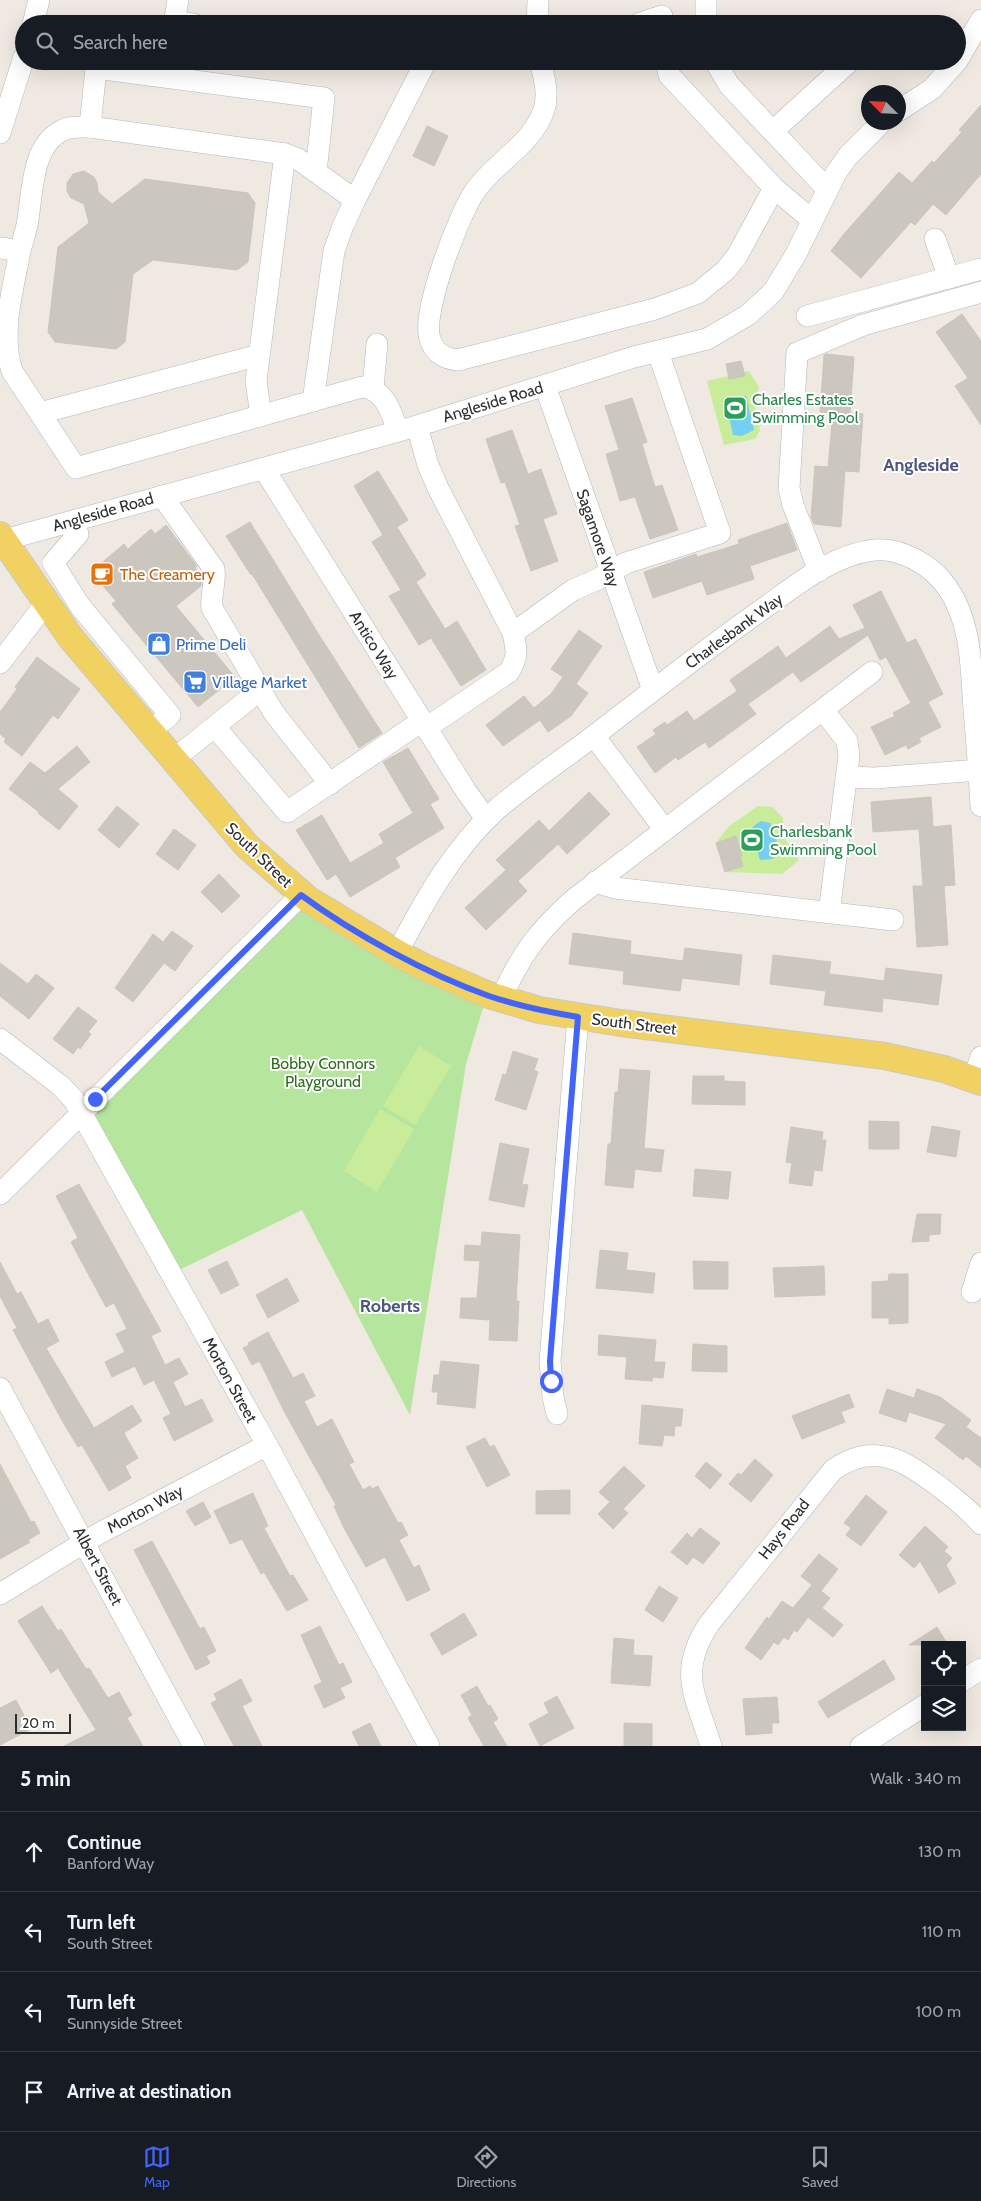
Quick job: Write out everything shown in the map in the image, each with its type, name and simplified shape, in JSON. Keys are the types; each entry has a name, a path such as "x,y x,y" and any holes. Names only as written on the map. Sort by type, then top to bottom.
{"main road":[{"name":"South Street","path":"2,537 53,613 246,846 301,895 397,953 458,983 501,999 539,1010 578,1017 885,1056 944,1069 978,1072"}],"street":[{"path":"35,15 39,0"},
{"path":"178,0 180,15"},
{"path":"538,0 538,15"},
{"path":"706,0 706,15"},
{"path":"966,46 981,20"},
{"path":"0,133 20,70"},
{"path":"90,127 96,70"},
{"path":"173,70 324,98 316,172"},
{"path":"313,401 334,251 355,200 421,70"},
{"path":"542,70 547,96 543,111 524,141 475,191 447,255 429,318 429,339 436,351 446,359 458,360 655,309 698,293 720,276 737,256 774,188"},
{"path":"667,70 668,75 774,188 812,220"},
{"path":"720,70 729,85 827,189"},
{"path":"773,131 840,70"},
{"path":"906,107 932,89 949,70"},
{"path":"215,727 287,812 509,672 516,660 513,634 428,465 407,428 390,409 381,394 373,388 362,387 76,468 12,371 6,353 10,250 27,226 36,166 42,151 61,131 73,127 90,127 285,154 298,159 355,200"},
{"name":"Angleside Road","path":"2,537 74,521 264,469 407,428 634,358 707,339 748,315 768,297 783,276 827,189 848,156 874,130"},
{"path":"261,416 256,381 285,154"},
{"path":"935,238 949,278"},
{"path":"807,316 981,269"},
{"path":"819,571 793,505 789,488 797,353 863,326 981,292"},
{"path":"373,388 377,344"},
{"path":"513,634 573,590 610,573 626,563 720,533 658,352"},
{"path":"40,413 259,355"},
{"name":"Sagamore Way","path":"545,386 653,690"},
{"name":"Antico Way","path":"264,469 424,725 486,819"},
{"path":"162,496 214,569 216,579 211,598 212,608 274,713 330,784"},
{"path":"74,521 78,534 54,563 80,606 170,715 150,732"},
{"name":"Charlesbank Way","path":"397,953 442,873 460,848 486,819 511,797 594,736 701,653 819,571 858,554 884,550 912,558 946,586 962,615 977,703 981,806"},
{"path":"0,663 53,613 80,606"},
{"path":"501,999 518,962 539,933 558,913 595,882 824,711 872,672"},
{"path":"173,760 260,690"},
{"path":"824,711 843,735 849,748 829,913"},
{"path":"594,736 665,830"},
{"path":"846,777 875,778 979,770"},
{"path":"595,882 614,888 893,920"},
{"path":"0,1194 301,895"},
{"path":"557,1414 553,1397 550,1361 578,1017"},
{"name":"Morton Street","path":"0,1039 61,1086 74,1100 267,1445 429,1746"},
{"path":"972,1292 981,1263"},
{"name":"Albert Street","path":"0,1388 86,1543 194,1746"},
{"name":"Morton Way","path":"0,1594 137,1513 267,1445"},
{"name":"Hays Road","path":"711,1746 693,1693 691,1670 695,1648 709,1624 833,1470 842,1463 861,1456 890,1457 911,1466 967,1509 981,1524"},
{"path":"966,1678 981,1669"},
{"path":"861,1746 921,1708"}],"green space":[{"name":"Charles Estates Swimming Pool","path":"749,371 759,387 754,402 760,430 755,439 724,445 707,381"},
{"name":"Charlesbank Swimming Pool","path":"758,806 773,807 783,818 784,837 799,860 782,874 725,872 716,843 728,827"},
{"name":"Bobby Connors Playground","path":"301,895 489,995 482,1011 466,1064 410,1415 302,1210 171,1274 92,1130 95,1099"},
{"path":"419,1046 451,1066 415,1125 383,1106"},
{"path":"380,1109 414,1129 377,1192 344,1171"}],"water":[{"path":"746,396 754,430 742,436 733,435 726,402"},
{"name":"Charlesbank Swimming Pool","path":"761,821 770,823 776,838 779,854 772,859 760,860 751,829"}],"building":[{"path":"981,105 981,174 946,215 933,204 915,225 911,222 861,278 831,251 899,172 912,183 932,161 934,163 962,132 959,130"},
{"path":"427,126 448,136 434,166 413,156"},
{"path":"84,171 94,177 98,192 112,204 145,179 248,193 255,203 248,262 237,270 153,260 133,274 125,342 116,349 55,342 48,332 58,247 89,223 84,204 71,198 67,191 67,183 73,174"},
{"path":"962,314 981,341 981,425 955,386 968,378 936,332"},
{"path":"824,355 854,357 850,413 863,414 859,472 845,471 841,527 814,524 811,517 815,466 828,467 833,413 820,412"},
{"path":"741,361 745,376 729,379 726,364"},
{"path":"632,398 647,442 642,444 655,487 662,485 678,530 650,539 635,497 620,501 606,454 619,450 605,406"},
{"path":"512,430 528,474 541,469 557,514 543,519 558,561 531,571 515,526 520,525 505,482 501,483 486,439"},
{"path":"378,471 408,520 397,527 426,575 416,582 445,629 457,621 486,670 461,686 431,638 419,645 389,596 401,590 372,542 383,535 354,486"},
{"path":"250,522 382,733 359,748 252,574 226,536"},
{"path":"787,523 797,550 750,566 754,579 707,595 702,581 653,598 644,572 696,554 697,557 739,544 738,540"},
{"path":"166,525 197,566 195,568 202,576 201,586 176,606 235,677 198,707 112,604 116,601 91,572 124,544 128,549 151,529 155,534"},
{"path":"881,591 907,643 916,639 943,694 928,702 941,727 919,738 921,742 908,749 906,745 885,755 871,727 895,716 893,713 911,703 886,657 880,660 868,635 801,682 793,672 748,704 756,714 709,748 705,742 678,760 676,757 655,773 637,747 656,734 653,730 665,722 667,725 687,711 694,721 737,691 730,680 778,646 786,658 830,626 839,639 865,628 853,605"},
{"path":"579,630 602,646 576,684 588,693 571,716 548,732 540,720 503,746 486,725 524,696 534,708 551,694 563,677 551,669"},
{"path":"37,657 80,689 58,719 53,715 22,756 4,742 6,739 0,734 0,712 17,689 15,687"},
{"path":"77,746 90,762 58,789 78,806 59,830 9,789 30,762 45,773"},
{"path":"408,748 439,799 430,804 444,828 395,858 400,867 350,897 336,874 327,880 296,830 322,815 350,863 384,843 379,834 413,813 383,762"},
{"path":"589,792 610,814 567,854 558,844 518,881 527,891 486,930 465,908 506,870 496,860 539,820 549,831"},
{"path":"931,797 933,827 951,825 955,885 944,886 948,945 917,947 913,886 923,886 919,829 873,832 871,802"},
{"path":"117,806 139,824 119,848 98,830"},
{"path":"174,829 196,845 178,870 156,854"},
{"path":"736,836 743,866 725,872 716,843"},
{"path":"219,874 240,896 222,913 201,892"},
{"path":"172,931 193,946 175,971 164,963 133,1002 115,988 153,934 163,942"},
{"path":"573,933 631,941 630,954 683,961 685,948 742,955 739,985 682,978 680,991 623,984 624,971 569,964"},
{"path":"773,955 831,962 829,974 884,981 886,968 942,975 938,1005 883,998 882,1012 824,1005 826,991 770,984"},
{"path":"0,963 28,984 36,974 54,988 29,1019 0,996"},
{"path":"78,1007 97,1021 88,1032 91,1034 80,1049 78,1047 73,1054 53,1039"},
{"path":"513,1051 538,1059 534,1070 538,1072 526,1110 495,1100 503,1074 506,1075"},
{"path":"620,1069 650,1071 644,1148 664,1150 661,1172 635,1169 633,1188 605,1185 608,1144 611,1144 615,1092 618,1092"},
{"path":"693,1076 724,1076 724,1081 745,1082 745,1105 692,1104"},
{"path":"869,1121 899,1122 899,1149 869,1149"},
{"path":"932,1126 960,1131 956,1157 927,1152"},
{"path":"791,1127 823,1132 822,1140 826,1140 822,1171 814,1170 812,1186 789,1183 792,1163 786,1162"},
{"path":"500,1143 529,1149 522,1184 528,1185 524,1207 489,1200"},
{"path":"695,1169 731,1172 728,1199 693,1196"},
{"path":"79,1184 161,1331 151,1336 165,1365 179,1358 188,1374 173,1382 185,1407 202,1399 213,1421 174,1441 163,1418 171,1414 154,1380 144,1385 135,1366 112,1377 105,1362 125,1352 116,1334 127,1329 114,1303 106,1307 71,1242 78,1238 56,1196"},
{"path":"917,1214 941,1214 940,1234 929,1235 929,1241 912,1242"},
{"path":"482,1232 520,1235 516,1301 519,1301 517,1341 489,1340 490,1320 460,1318 461,1298 477,1298 480,1261 464,1260 465,1245 481,1246"},
{"path":"600,1250 628,1253 626,1270 655,1273 653,1293 596,1288"},
{"path":"227,1261 239,1285 221,1294 208,1270"},
{"path":"693,1261 728,1262 728,1289 694,1289"},
{"path":"0,1262 17,1294 21,1292 38,1324 48,1319 59,1341 46,1348 94,1428 132,1405 142,1421 124,1433 138,1458 125,1466 131,1478 109,1491 82,1445 78,1447 64,1424 13,1330 17,1328 0,1296"},
{"path":"824,1266 825,1295 775,1297 773,1268"},
{"path":"889,1274 908,1274 908,1323 889,1324 889,1318 872,1318 872,1282 888,1281"},
{"path":"287,1278 299,1301 268,1318 256,1295"},
{"path":"268,1332 293,1378 303,1373 315,1396 304,1401 317,1427 332,1419 354,1462 349,1464 363,1490 370,1486 372,1489 378,1486 398,1523 401,1522 408,1535 399,1540 414,1568 419,1565 430,1590 407,1601 385,1557 366,1567 344,1528 334,1506 336,1505 284,1411 261,1364 259,1361 252,1365 243,1348 249,1345 248,1343"},
{"path":"599,1335 656,1340 654,1362 665,1362 663,1378 653,1377 652,1381 625,1379 627,1357 598,1355"},
{"path":"693,1344 727,1346 727,1372 692,1371"},
{"path":"441,1361 479,1365 475,1408 437,1404 438,1392 432,1392 434,1375 439,1375"},
{"path":"887,1389 914,1398 917,1389 940,1397 971,1420 966,1427 981,1438 981,1468 966,1456 963,1460 935,1438 946,1424 909,1412 906,1422 879,1413"},
{"path":"849,1394 854,1407 841,1412 845,1422 802,1439 792,1416"},
{"path":"642,1405 683,1409 681,1426 675,1426 674,1436 664,1435 662,1446 639,1444"},
{"path":"485,1438 490,1447 494,1445 510,1475 487,1487 466,1447"},
{"path":"755,1459 773,1475 751,1502 729,1484 738,1473 741,1475"},
{"path":"706,1462 722,1475 710,1489 695,1476"},
{"path":"0,1464 31,1522 34,1521 40,1533 28,1540 30,1542 0,1559"},
{"path":"624,1466 645,1486 623,1509 628,1513 613,1529 598,1514 610,1502 599,1492"},
{"path":"570,1490 570,1514 536,1514 536,1491"},
{"path":"253,1493 268,1526 264,1528 290,1576 293,1575 308,1600 287,1611 264,1572 261,1574 242,1539 230,1544 214,1511"},
{"path":"866,1495 887,1512 861,1546 846,1535 851,1528 844,1523"},
{"path":"203,1502 211,1517 195,1526 186,1511"},
{"path":"925,1526 948,1547 944,1551 952,1558 946,1565 956,1583 939,1593 920,1561 914,1568 899,1555"},
{"path":"700,1528 720,1543 703,1564 693,1557 687,1565 671,1552 687,1533 692,1538"},
{"path":"152,1541 200,1629 204,1627 216,1651 206,1656 210,1663 196,1670 134,1550"},
{"path":"819,1554 838,1569 821,1591 830,1598 822,1608 843,1625 833,1637 808,1617 797,1632 794,1630 788,1640 784,1637 778,1645 774,1642 761,1660 745,1648 767,1617 769,1619 782,1601 793,1608 812,1585 801,1576"},
{"path":"659,1586 678,1598 663,1622 645,1610"},
{"path":"42,1606 58,1631 61,1629 86,1669 89,1668 108,1698 119,1692 132,1715 127,1718 143,1746 64,1746 96,1730 58,1668 51,1673 18,1621"},
{"path":"464,1613 477,1635 442,1655 430,1634"},
{"path":"320,1626 339,1665 343,1663 352,1682 340,1688 345,1698 324,1708 314,1686 322,1682 301,1635"},
{"path":"937,1627 946,1641 921,1641 921,1645 909,1645"},
{"path":"614,1638 634,1640 633,1655 652,1656 650,1686 611,1683"},
{"path":"884,1660 895,1679 828,1718 818,1702"},
{"path":"241,1679 252,1701 242,1706 262,1746 234,1746 211,1703 217,1700 214,1694"},
{"path":"477,1686 498,1719 493,1722 507,1746 484,1746 468,1718 472,1715 461,1695"},
{"path":"557,1696 574,1728 540,1746 529,1724 549,1713 544,1703"},
{"path":"777,1697 779,1723 772,1723 772,1733 746,1735 743,1699"},
{"path":"16,1700 31,1729 0,1745 0,1708"},
{"path":"370,1723 381,1746 359,1746 352,1732"},
{"path":"624,1723 652,1724 652,1746 624,1746"}],"place":[{"name":"Charles Estates Swimming Pool","path":"735,408"},
{"name":"The Creamery","path":"102,574"},
{"name":"Prime Deli","path":"159,644"},
{"name":"Village Market","path":"195,682"},
{"name":"Charlesbank Swimming Pool","path":"752,840"}],"district":[{"name":"Angleside","path":"921,465"},
{"name":"Roberts","path":"390,1306"}],"route":[{"path":"95,1099 301,895 333,916 424,968 458,983 501,999 539,1010 578,1017 550,1361 551,1381"}]}
